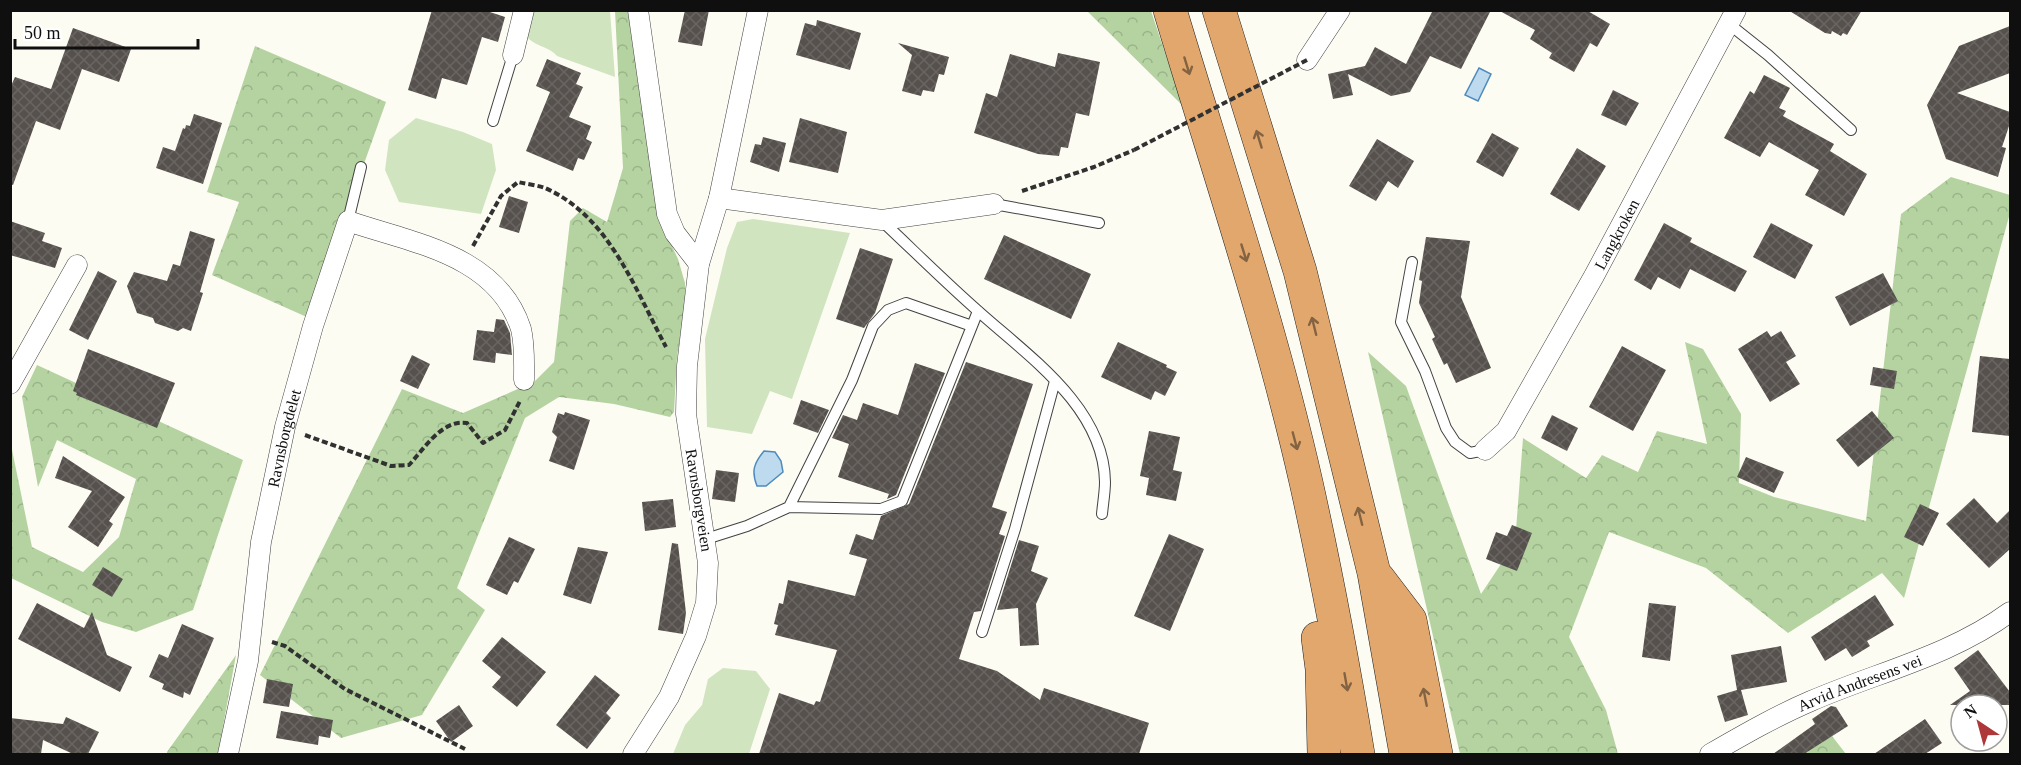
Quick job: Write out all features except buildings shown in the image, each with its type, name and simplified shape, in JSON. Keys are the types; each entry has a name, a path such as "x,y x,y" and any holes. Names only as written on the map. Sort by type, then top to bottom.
{"highway":[{"path":"1170,10 1253,284 1306,481 1346,678 1358,754"},
{"path":"1219,10 1300,271 1374,573 1406,754"},
{"path":"1306,481 1315,609 1323,669 1324,754"},
{"path":"1374,573 1410,620 1436,754"}],"street":[{"path":"513,56 524,10"},
{"path":"638,10 667,214 675,233 699,264"},
{"name":"Ravnsborgveien","path":"633,754 669,697 696,636 706,603 708,563 686,414 687,366 699,264 719,198 758,10"},
{"path":"1307,60 1340,10"},
{"name":"Langkroken","path":"1485,450 1506,431 1512,421 1594,276 1733,17"},
{"path":"719,198 882,220 994,204"},
{"path":"348,221 445,252 464,262 496,287 512,309 521,330 524,380"},
{"name":"Ravnsborgdelet","path":"228,754 248,661 261,542 285,427 313,326 348,221"},
{"path":"10,384 77,265"},
{"name":"Arvid Andresens vei","path":"1710,754 1761,724 1812,700 1925,659 1975,635 2010,612"}],"lane":[{"path":"1733,17 1768,54 1851,130"},
{"path":"493,121 513,56"},
{"name":"Ravnsborgdelet","path":"348,221 361,167"},
{"path":"994,204 1099,223"},
{"path":"882,220 1055,381 1075,404 1101,457 1105,482 1102,514"},
{"path":"1412,262 1401,322 1425,371 1446,428 1455,442 1470,453 1485,450"},
{"path":"789,507 852,380 873,326 888,310 906,303 972,326"},
{"path":"706,539 747,526 789,507 881,509 902,501 978,311"},
{"path":"982,632 1015,530 1055,381"}],"path":[{"path":"994,204 1033,186 1094,167 1134,150 1307,60"},
{"path":"464,262 501,196 518,182 544,188 585,214 612,245 668,350 687,366"},
{"path":"285,427 391,466 409,465 445,427 457,421 467,423 483,442 505,430 515,413 524,380"},
{"path":"251,636 285,646 345,688 465,749"}],"green space":[{"path":"533,11 610,11 615,77 557,56 530,40 526,36"},
{"path":"615,11 628,11 658,216 678,259 685,283 685,306 677,357 674,412 670,417 614,404 559,397 525,418 457,588 485,610 422,715 341,738 260,675 402,389 463,413 534,382 554,362 570,221 583,208 607,222 623,168"},
{"path":"1087,11 1151,11 1183,106"},
{"path":"255,46 386,102 309,318 212,275 239,202 207,192"},
{"path":"416,118 463,132 492,144 496,170 481,214 399,202 385,170 389,140"},
{"path":"1951,177 2010,195 2010,213 1904,598 1882,573 1788,633 1706,568 1609,532 1569,637 1606,710 1618,754 1460,754 1368,352 1406,386 1481,594 1515,543 1523,438 1586,478 1602,455 1638,472 1657,431 1707,444 1685,342 1703,349 1741,414 1739,483 1774,497 1866,521 1901,214"},
{"path":"753,219 850,233 792,399 770,391 752,434 707,427 705,339 727,248 737,222"},
{"path":"37,365 243,460 193,610 136,632 102,622 11,578 10,440 32,547 83,572 119,537 136,479 57,440 38,487 22,397"},
{"path":"236,655 218,754 167,754 167,752"},
{"path":"723,668 756,671 770,689 749,754 673,754 685,725 702,705 708,679"},
{"path":"1832,736 1846,754 1793,754"}],"water":[{"path":"1479,68 1491,74 1478,101 1465,95"},
{"path":"764,451 775,452 781,461 783,472 766,486 757,486 754,476 755,467"}]}
